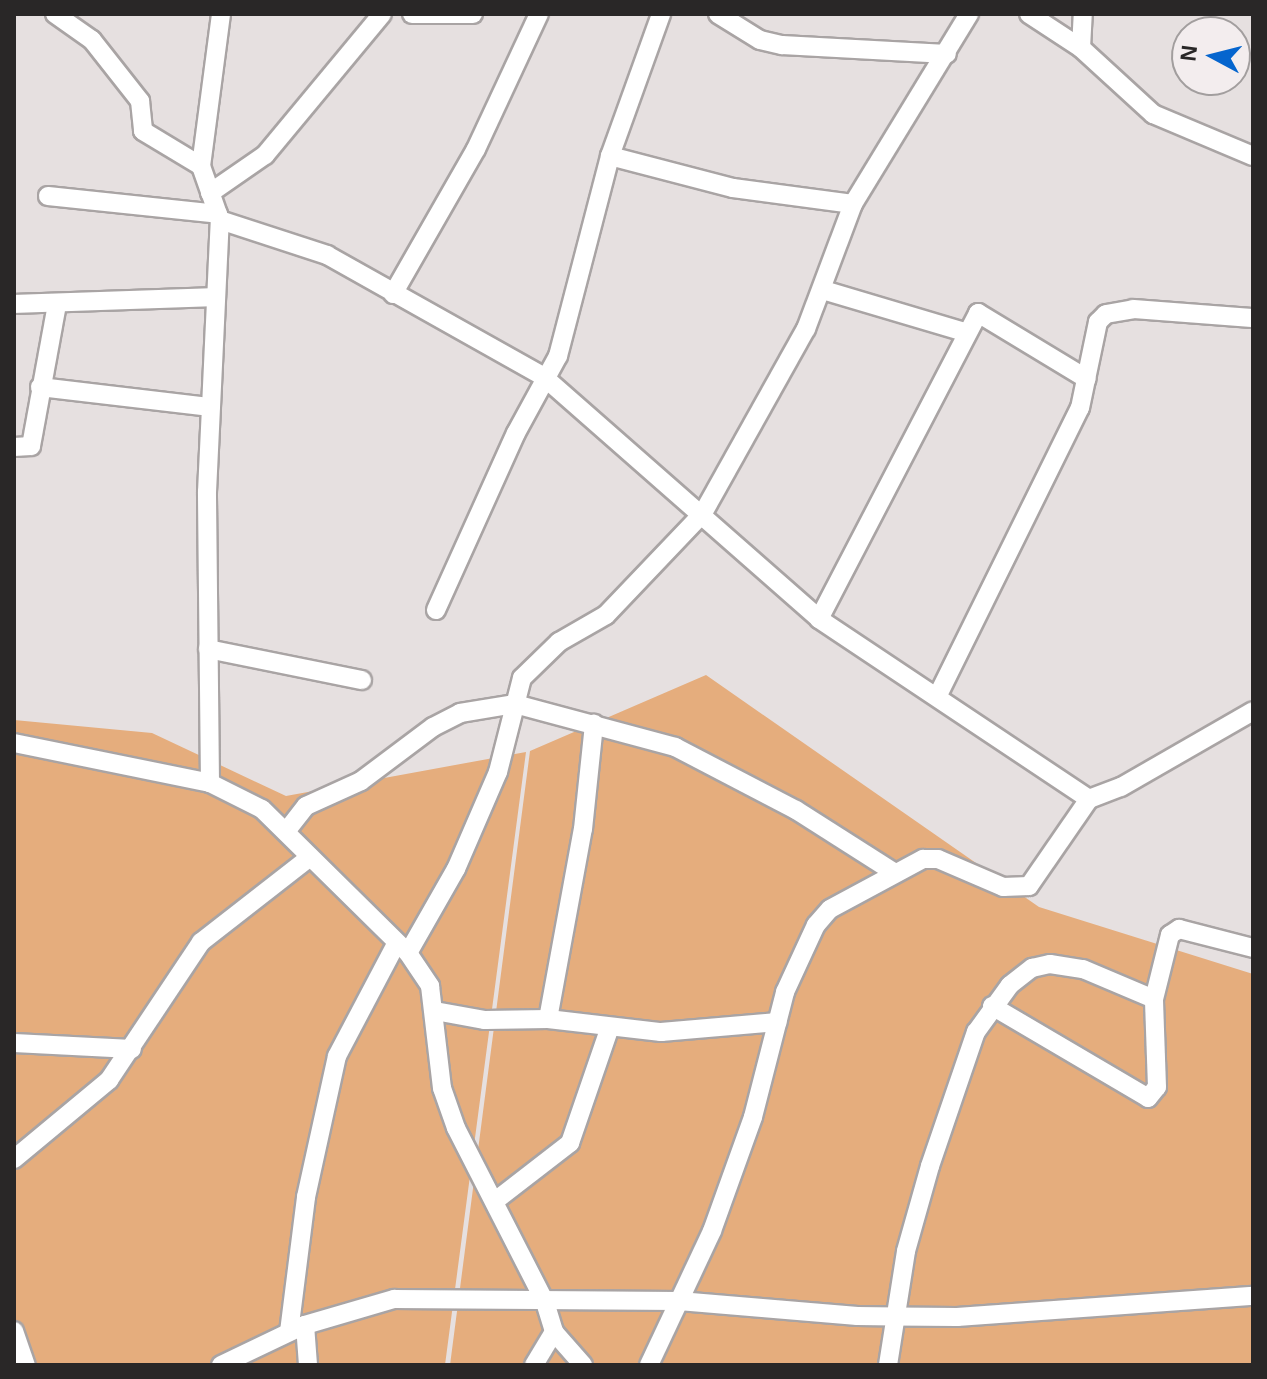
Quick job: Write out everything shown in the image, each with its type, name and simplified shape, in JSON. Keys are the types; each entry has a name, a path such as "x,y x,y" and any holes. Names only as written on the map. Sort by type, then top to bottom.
{"street":[{"path":"55,14 92,40 140,101 143,131 201,166"},
{"path":"210,783 211,407 219,217 201,166 221,14"},
{"path":"210,193 265,155 382,14"},
{"path":"412,14 473,14"},
{"path":"393,294 476,149 539,14"},
{"path":"436,610 566,332 610,156 661,14"},
{"path":"718,14 760,40 782,45 947,54"},
{"path":"308,1365 297,1328 306,1197 337,1056 402,948 456,869 498,772 522,678 559,642 606,615 674,549 703,513 823,290 853,204 969,14"},
{"path":"1029,14 1081,48 1153,114 1253,156"},
{"path":"1081,48 1083,14"},
{"path":"610,156 733,188 853,204"},
{"path":"48,196 219,217 327,255 544,377 703,513 819,619 1089,799"},
{"path":"823,290 965,332"},
{"path":"14,304 57,305 143,297 216,297"},
{"path":"14,447 31,446 57,305"},
{"path":"937,697 1080,408 1098,322 1106,314 1133,309 1253,318"},
{"path":"819,619 965,332 978,313 988,315 1087,379"},
{"path":"40,387 211,407"},
{"path":"208,649 362,680"},
{"path":"288,829 306,806 361,781 433,727 460,713 515,704 675,747 713,765 895,873"},
{"path":"649,1365 730,1180 800,949 830,909 923,859 938,859 1003,887 1029,886 1089,799 1156,768 1253,711"},
{"path":"548,1019 583,829 594,724"},
{"path":"14,743 210,783 262,809 288,829 310,857 402,948 426,978 435,1011 442,1088 470,1158 545,1302 554,1332 583,1365"},
{"path":"18,1153 109,1080 132,1049 167,987 201,942 310,857"},
{"path":"992,1006 1148,1098 1157,1087 1154,999 1170,935 1179,929 1253,948"},
{"path":"888,1365 906,1251 930,1166 976,1032 992,1006 1032,968 1050,964 1083,969 1154,999"},
{"path":"435,1011 485,1020 548,1019 609,1030 710,1030 778,1022"},
{"path":"495,1201 570,1143 609,1030"},
{"path":"14,1043 132,1049"},
{"path":"221,1365 297,1328 394,1299 679,1301 897,1317 1253,1296"},
{"path":"14,1331 26,1365"},
{"path":"534,1365 554,1332"}],"shaded area":[{"path":"706,675 1039,907 1253,974 1253,1365 450,1365 530,751"},
{"path":"14,720 152,733 286,796 526,752 445,1365 14,1365"}]}
